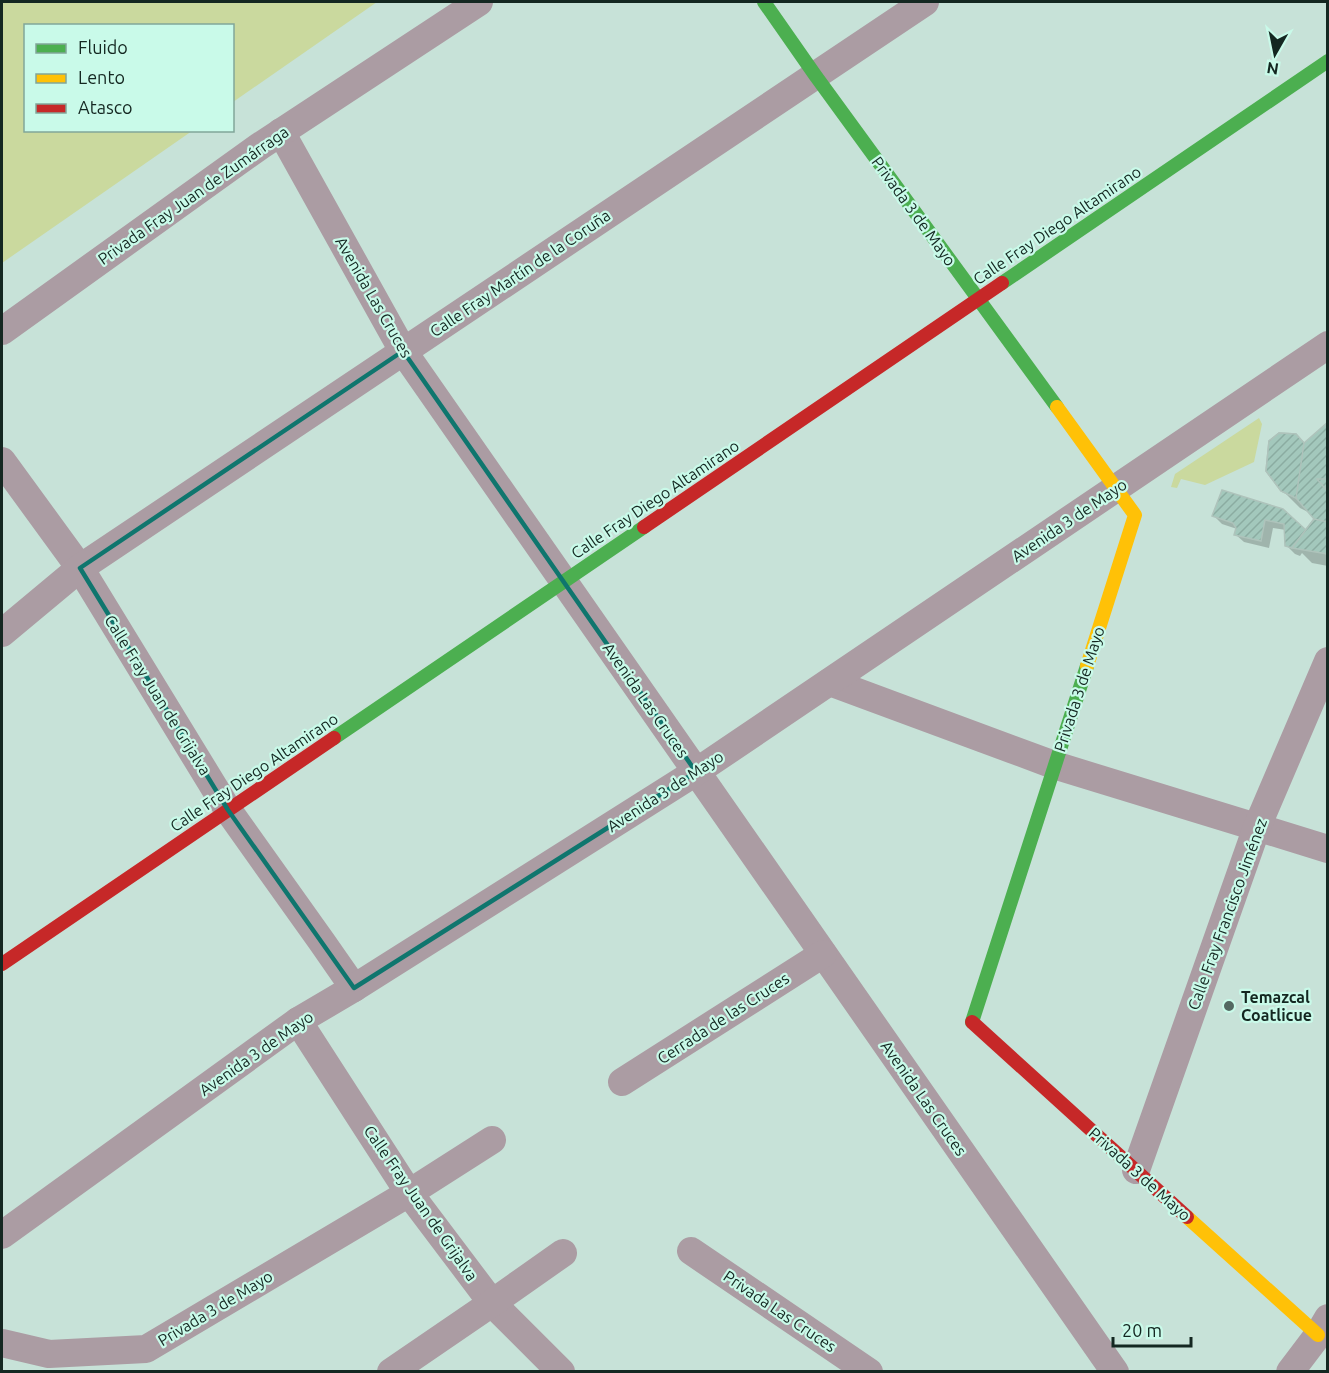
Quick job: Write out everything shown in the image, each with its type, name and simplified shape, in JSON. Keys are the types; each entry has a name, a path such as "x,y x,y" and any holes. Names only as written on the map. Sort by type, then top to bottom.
{"street":[{"name":"Privada Fray Juan de Zumárraga","path":"2,331 281,132 479,2"},
{"name":"Privada 3 de Mayo","path":"764,2 1135,515 972,1022 1136,1170 1323,1326"},
{"name":"Calle Fray Martín de la Coruña","path":"2,633 80,568 925,2"},
{"name":"Calle Fray Diego Altamirano","path":"2,964 1328,61"},
{"name":"Avenida Las Cruces","path":"281,132 403,351 1115,1371"},
{"name":"Avenida 3 de Mayo","path":"2,1235 298,1021 696,772 1328,345"},
{"name":"Calle Fray Juan de Grijalva","path":"2,461 80,568 228,810 354,988"},
{"name":"Calle Fray Francisco Jiménez","path":"1136,1170 1257,827 1328,661"},
{"path":"830,682 1054,765 1328,849"},
{"name":"Cerrada de las Cruces","path":"622,1082 823,954"},
{"name":"Calle Fray Juan de Grijalva","path":"298,1021 409,1193 492,1303 561,1371"},
{"name":"Privada 3 de Mayo","path":"2,1343 49,1354 146,1349 409,1193 492,1140"},
{"name":"Privada Las Cruces","path":"691,1251 869,1371"},
{"path":"391,1371 563,1253"},
{"path":"1290,1371 1323,1326"}],"highlighted area":[{"path":"403,351 696,772 354,988 228,810 80,568"}],"green space":[{"path":"2,2 377,2 234,101 234,24 24,24 24,132 191,132 2,263"},
{"path":"1259,418 1262,424 1254,462 1205,485 1181,479 1177,488 1171,487 1175,474"}],"building":[{"path":"1328,422 1328,554 1293,546 1314,519 1296,498 1281,491 1266,471 1269,441 1279,433 1296,434 1304,443"},
{"path":"1279,433 1296,434 1304,443 1296,498 1281,491 1266,471 1269,441"},
{"path":"1317,479 1328,479 1328,492"},
{"path":"1222,490 1283,509 1306,530 1292,548 1285,546 1284,524 1265,520 1261,541 1234,535 1236,528 1233,523 1212,516"},
{"path":"1314,519 1328,522 1328,554 1292,548"}],"traffic: fast":[{"path":"764,2 1057,407"},
{"path":"1002,283 1328,61"},
{"path":"334,738 644,527"},
{"path":"972,1022 1087,666"}],"traffic: slow":[{"path":"1057,407 1135,515 1087,666"},
{"path":"1187,1217 1318,1335"}],"traffic: jam":[{"path":"644,527 1002,283"},
{"path":"2,964 334,738"},
{"path":"972,1022 1187,1217"}],"place":[{"name":"Temazcal Coatlicue","path":"1229,1006"}]}
